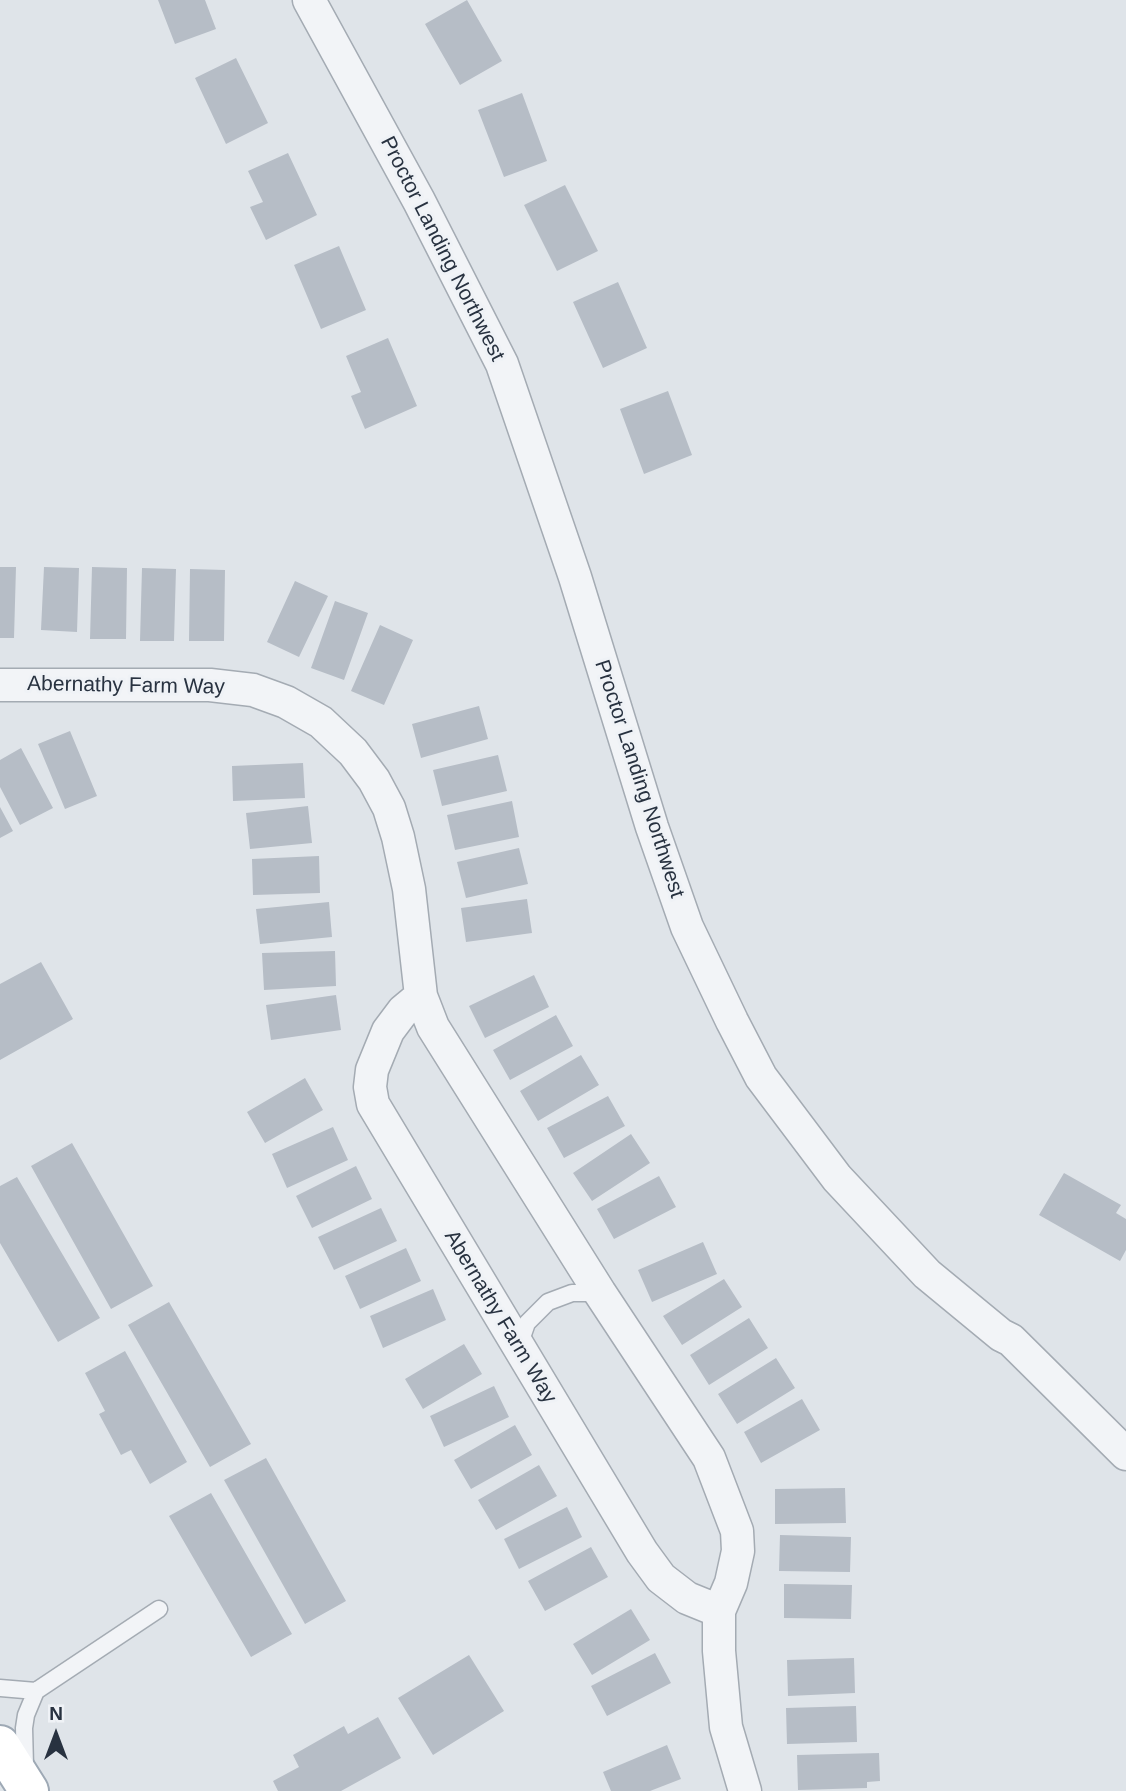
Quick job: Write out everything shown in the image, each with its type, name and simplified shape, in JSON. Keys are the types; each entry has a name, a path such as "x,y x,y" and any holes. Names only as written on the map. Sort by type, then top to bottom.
{"main road":[{"path":"0,1745 29,1790"}],"street":[{"name":"Proctor Landing Northwest","path":"309,0 419,201 502,364 575,578 652,827 687,927 761,1077 837,1178 927,1274 1001,1335 1011,1340 1126,1454"},
{"name":"Abernathy Farm Way","path":"0,685 210,685 253,691 286,702 321,722 353,752 374,780 389,808 398,838 409,889 421,996 433,1027 600,1293 709,1458 737,1531 738,1550 731,1583 719,1611 719,1651 726,1727 745,1791"},
{"name":"Abernathy Farm Way","path":"421,996 403,1011 387,1031 372,1070 373,1104 642,1552 661,1578 687,1598 719,1611"}],"lane":[{"path":"518,1348 527,1323 548,1302 572,1293 600,1293"},
{"path":"29,1790 24,1764 24,1728 26,1715 36,1691 159,1609"},
{"path":"0,1688 36,1691"}],"building":[{"path":"158,0 205,0 216,29 175,44"},
{"path":"467,0 502,61 460,85 425,24"},
{"path":"236,58 268,123 226,144 195,78"},
{"path":"522,93 547,161 504,177 478,110"},
{"path":"288,153 317,215 266,240 250,207 263,202 248,171"},
{"path":"565,185 598,251 557,271 524,205"},
{"path":"339,246 366,310 321,329 294,265"},
{"path":"618,282 647,348 603,368 573,302"},
{"path":"388,338 417,406 365,429 351,396 361,392 346,356"},
{"path":"668,391 692,455 644,474 620,409"},
{"path":"0,567 16,567 14,638 0,638"},
{"path":"44,567 79,568 77,632 41,630"},
{"path":"92,567 127,568 126,639 90,639"},
{"path":"142,568 176,569 174,641 140,641"},
{"path":"190,569 225,570 224,641 189,641"},
{"path":"295,581 328,596 299,657 267,642"},
{"path":"335,601 368,613 344,680 311,668"},
{"path":"380,625 413,640 384,705 351,691"},
{"path":"479,706 488,739 421,758 412,724"},
{"path":"70,731 97,796 65,809 38,744"},
{"path":"21,748 53,808 20,825 0,787 0,760"},
{"path":"498,755 507,791 442,806 433,770"},
{"path":"303,763 305,798 233,801 232,766"},
{"path":"512,801 519,837 455,850 447,815"},
{"path":"308,806 312,843 250,849 246,813"},
{"path":"0,807 13,831 0,838"},
{"path":"519,848 528,884 466,898 457,862"},
{"path":"319,856 320,893 253,895 252,859"},
{"path":"527,899 532,933 466,942 461,908"},
{"path":"329,902 332,937 260,944 256,909"},
{"path":"335,951 336,986 264,990 262,953"},
{"path":"41,962 73,1019 0,1060 0,984"},
{"path":"534,975 549,1007 485,1038 469,1006"},
{"path":"336,995 341,1030 271,1040 266,1005"},
{"path":"556,1015 573,1046 510,1080 493,1050"},
{"path":"581,1055 599,1085 538,1121 520,1091"},
{"path":"305,1078 323,1110 265,1143 247,1112"},
{"path":"608,1096 625,1126 564,1158 547,1128"},
{"path":"333,1127 348,1160 287,1188 272,1154"},
{"path":"631,1134 650,1163 592,1201 573,1173"},
{"path":"72,1143 153,1286 111,1309 31,1166"},
{"path":"356,1166 372,1199 312,1228 296,1196"},
{"path":"1064,1173 1121,1205 1116,1213 1126,1219 1126,1250 1120,1261 1039,1215"},
{"path":"659,1176 676,1207 614,1239 597,1209"},
{"path":"17,1177 100,1318 58,1342 0,1243 0,1186"},
{"path":"381,1208 397,1241 334,1270 318,1237"},
{"path":"703,1242 717,1274 652,1302 638,1270"},
{"path":"406,1248 421,1281 360,1309 345,1276"},
{"path":"724,1279 742,1307 682,1345 663,1316"},
{"path":"433,1289 446,1320 383,1348 370,1316"},
{"path":"169,1302 251,1444 210,1467 128,1325"},
{"path":"749,1318 768,1348 709,1385 690,1355"},
{"path":"464,1344 482,1374 423,1409 405,1379"},
{"path":"125,1351 187,1462 150,1484 131,1450 121,1455 99,1414 105,1411 85,1373"},
{"path":"776,1358 795,1388 737,1424 718,1394"},
{"path":"494,1386 509,1417 444,1447 430,1416"},
{"path":"802,1399 820,1430 761,1463 744,1432"},
{"path":"515,1425 532,1455 471,1489 454,1460"},
{"path":"266,1458 346,1601 305,1624 224,1480"},
{"path":"539,1465 557,1496 496,1530 478,1500"},
{"path":"845,1488 846,1523 775,1524 775,1489"},
{"path":"211,1493 292,1634 251,1657 169,1516"},
{"path":"567,1507 582,1537 519,1569 504,1539"},
{"path":"780,1535 851,1537 850,1572 779,1571"},
{"path":"591,1547 608,1577 545,1611 528,1581"},
{"path":"784,1584 852,1585 851,1619 784,1618"},
{"path":"631,1609 650,1640 592,1675 573,1644"},
{"path":"655,1653 671,1683 607,1716 591,1686"},
{"path":"469,1655 504,1711 433,1755 398,1698"},
{"path":"854,1658 855,1693 788,1696 787,1660"},
{"path":"856,1706 857,1742 787,1744 786,1708"},
{"path":"378,1717 401,1758 341,1791 278,1791 273,1781 299,1767 293,1755 344,1726 348,1734"},
{"path":"667,1745 681,1779 650,1791 611,1791 603,1772"},
{"path":"879,1753 880,1781 867,1782 867,1788 798,1790 797,1755"}]}
